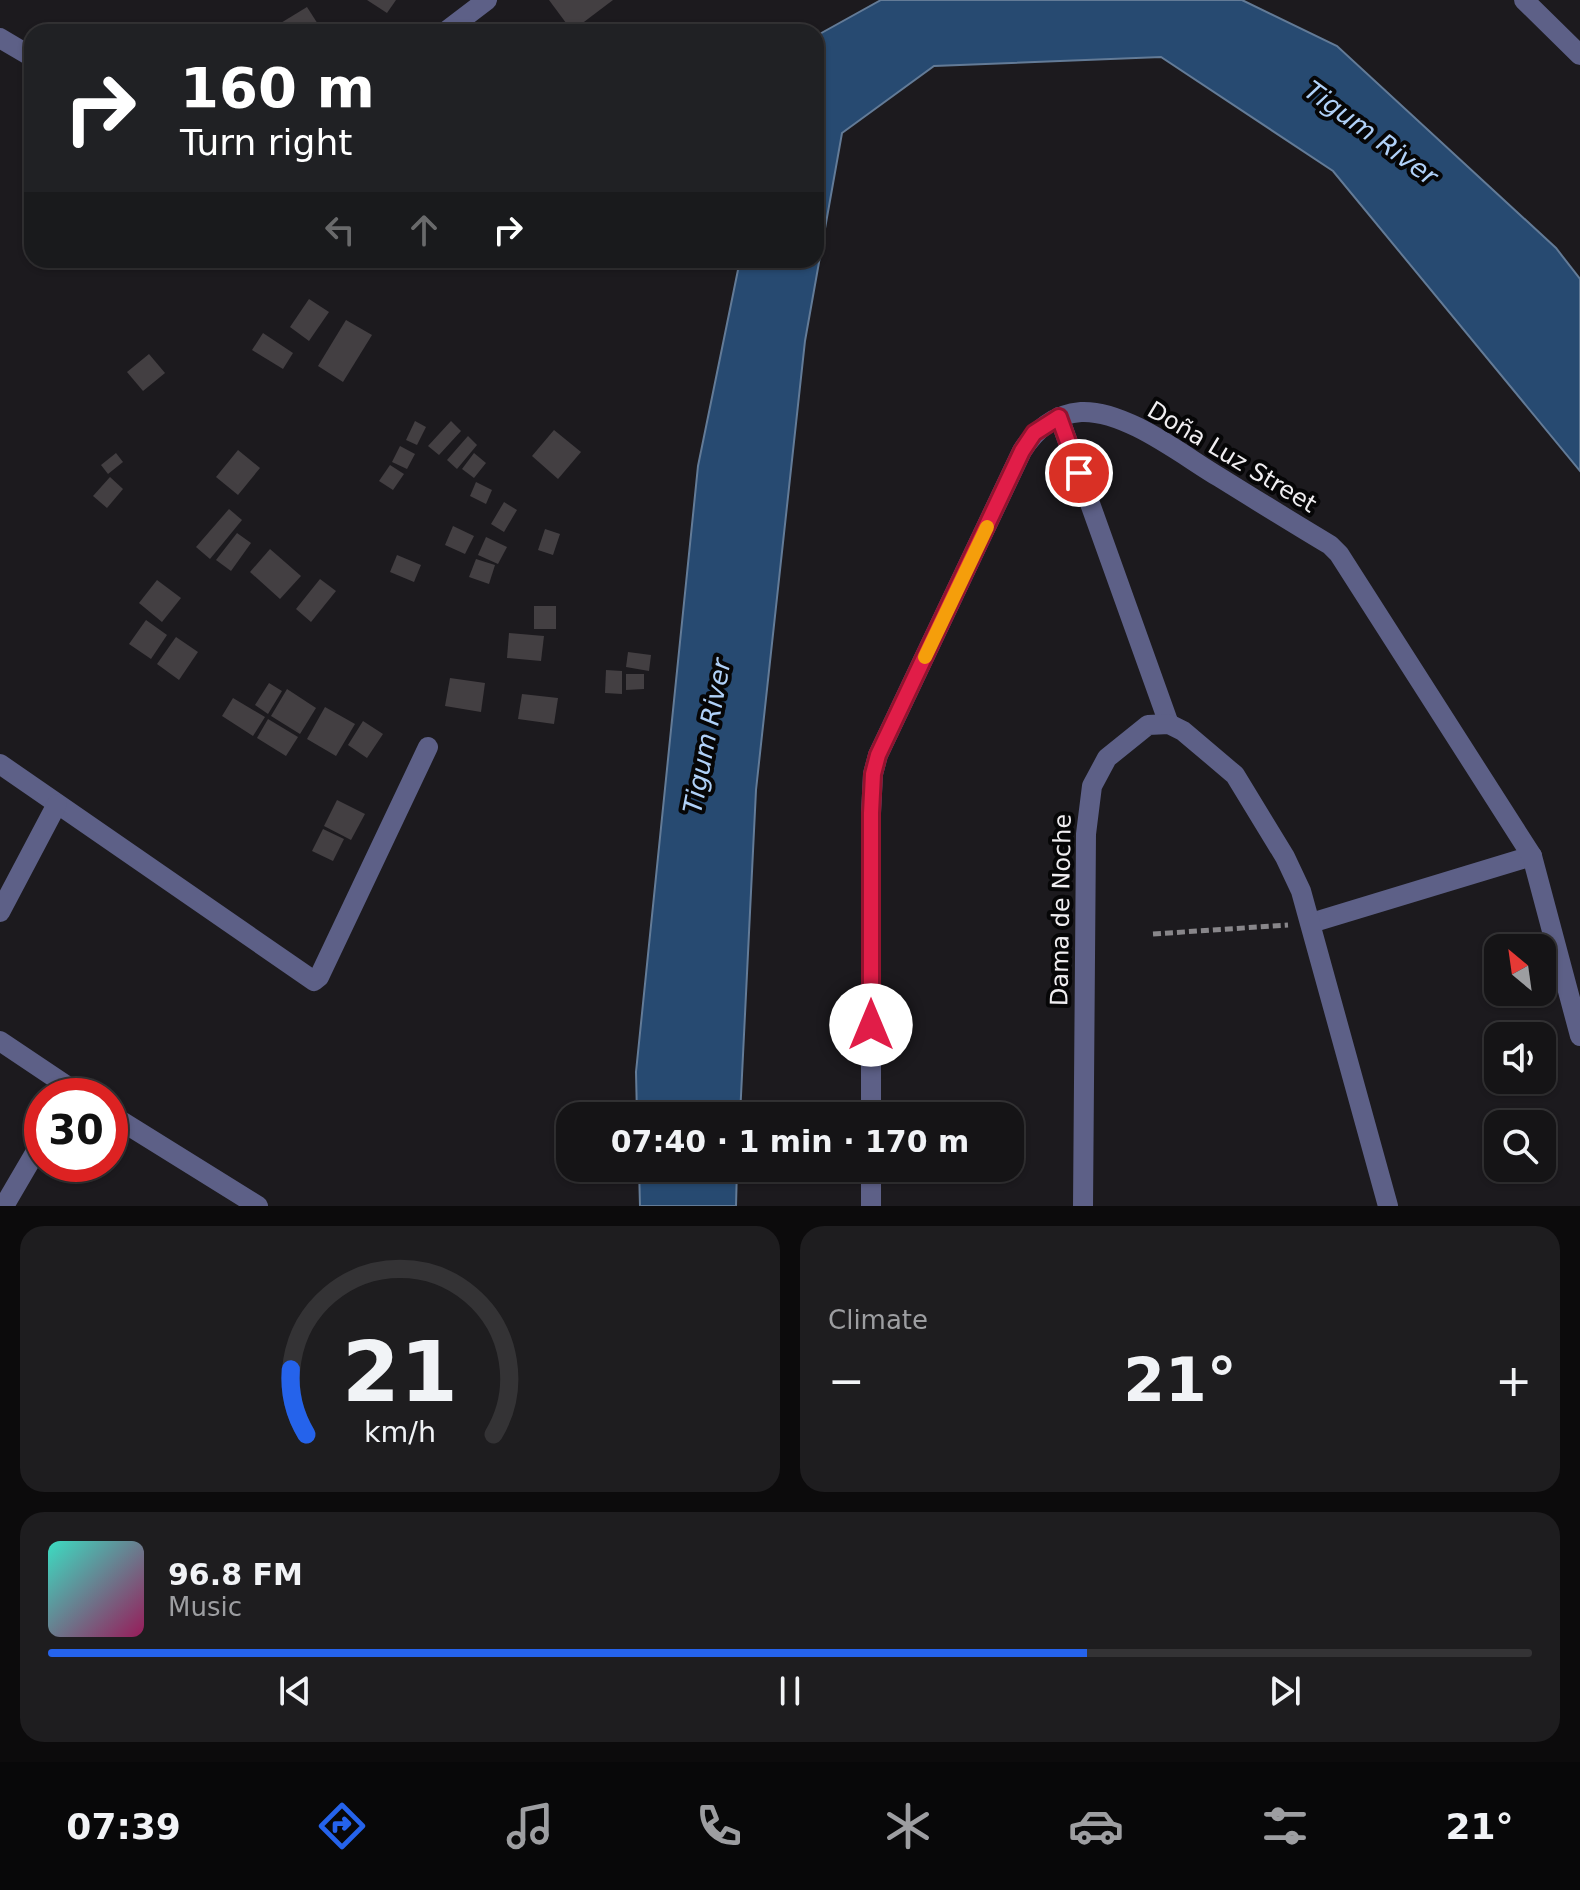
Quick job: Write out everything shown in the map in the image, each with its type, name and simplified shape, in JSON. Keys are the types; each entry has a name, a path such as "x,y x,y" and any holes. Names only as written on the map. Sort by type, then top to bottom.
{"street":[{"path":"460,24 487,0"},
{"path":"1524,0 1580,55"},
{"path":"0,38 24,52"},
{"name":"Doña Luz Street","path":"1059,417 1080,412 1104,414 1143,431 1330,545 1347,565 1532,856 1580,1036"},
{"path":"871,1102 873,774 878,755 1022,451 1034,433 1059,417 1169,724 1183,731 1245,787 1301,891 1388,1206"},
{"name":"Dama de Noche","path":"1083,1206 1086,834 1092,786 1107,758 1135,734 1148,725 1169,724"},
{"path":"0,764 314,981 319,977 428,747"},
{"path":"0,912 57,804"},
{"path":"1311,923 1532,856"},
{"path":"0,1041 52,1078"},
{"path":"128,1125 258,1206"},
{"path":"10,1204 24,1176"},
{"path":"871,1182 871,1206"}],"path":[{"path":"1153,934 1311,923"}],"water":[{"name":"Tigum River","path":"881,0 1242,0 1337,46 1556,248 1580,279 1580,471 1333,171 1161,57 934,66 842,133 824,234 824,32"},
{"name":"Tigum River","path":"738,268 818,268 805,341 756,790 741,1102 637,1102 636,1072 698,466"},
{"path":"639,1182 737,1182 736,1206 640,1206"}],"building":[{"path":"367,0 396,0 387,13"},
{"path":"549,0 613,0 581,24 567,24"},
{"path":"307,7 318,24 279,24"},
{"path":"309,299 329,312 309,341 290,327"},
{"path":"346,320 372,335 343,382 318,366"},
{"path":"263,333 293,353 283,369 252,350"},
{"path":"149,354 165,373 143,391 127,372"},
{"path":"415,421 426,427 417,445 406,440"},
{"path":"451,421 461,431 439,455 428,446"},
{"path":"554,430 581,452 558,479 532,456"},
{"path":"468,436 477,445 457,469 447,460"},
{"path":"400,446 415,454 407,469 392,462"},
{"path":"238,450 260,468 238,495 216,477"},
{"path":"116,453 123,462 108,474 101,465"},
{"path":"474,453 486,463 474,478 462,469"},
{"path":"390,465 404,474 393,490 379,481"},
{"path":"110,477 123,489 107,508 93,496"},
{"path":"476,482 492,490 486,504 470,496"},
{"path":"504,502 517,510 504,532 491,524"},
{"path":"229,509 242,520 210,559 196,547"},
{"path":"453,526 474,536 465,554 445,545"},
{"path":"545,529 560,534 553,555 538,550"},
{"path":"237,533 251,543 231,571 216,560"},
{"path":"486,537 507,547 498,564 478,555"},
{"path":"270,549 301,576 280,599 250,572"},
{"path":"397,555 421,565 414,582 390,572"},
{"path":"476,559 495,565 489,584 469,577"},
{"path":"320,579 336,591 311,622 296,609"},
{"path":"157,580 181,598 162,622 139,603"},
{"path":"534,606 556,606 556,629 534,629"},
{"path":"146,620 167,635 151,659 129,644"},
{"path":"509,633 544,636 541,661 507,658"},
{"path":"176,637 198,652 179,680 157,664"},
{"path":"628,652 651,655 649,671 626,667"},
{"path":"606,670 622,671 622,694 605,693"},
{"path":"626,674 644,674 644,689 626,690"},
{"path":"450,678 485,683 481,712 445,706"},
{"path":"269,683 282,691 268,714 255,705"},
{"path":"287,689 316,708 300,734 271,716"},
{"path":"522,694 558,698 554,724 518,719"},
{"path":"233,698 265,717 253,736 222,716"},
{"path":"325,707 355,724 336,756 307,739"},
{"path":"268,719 298,737 286,756 257,738"},
{"path":"363,721 383,734 367,758 348,745"},
{"path":"337,800 365,814 351,840 324,826"},
{"path":"323,829 344,839 333,861 312,851"}],"slow traffic":[{"path":"925,657 987,527"}],"route":[{"path":"871,1025 871,813 873,774 878,755 1022,451 1034,433 1059,417 1079,473"}]}
